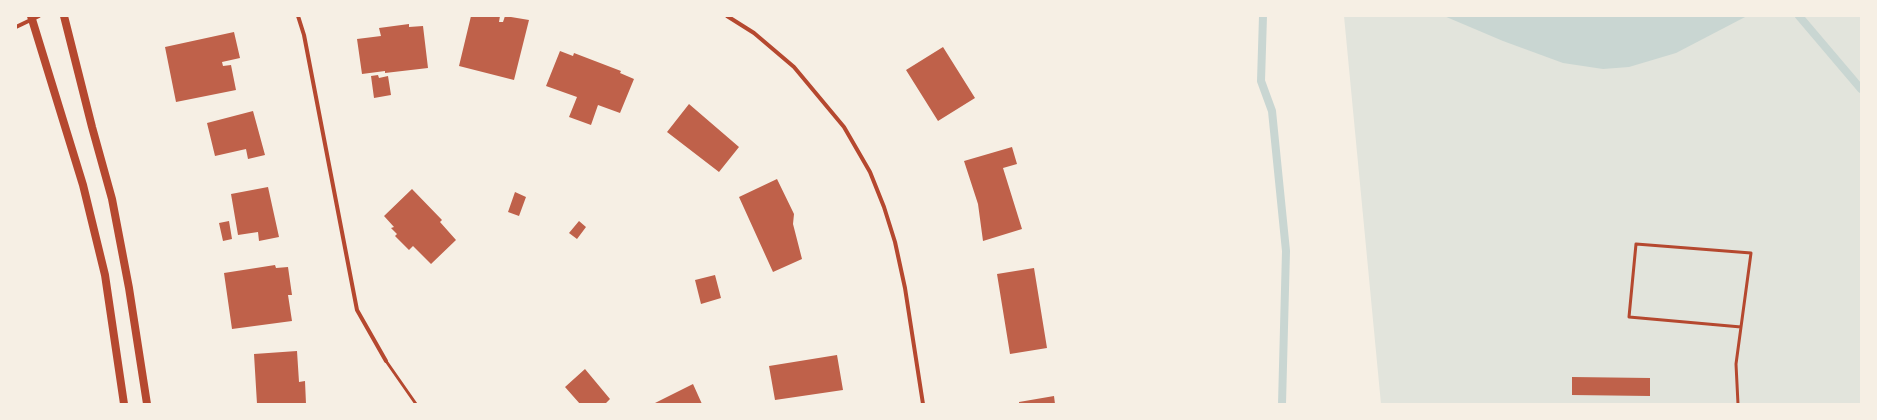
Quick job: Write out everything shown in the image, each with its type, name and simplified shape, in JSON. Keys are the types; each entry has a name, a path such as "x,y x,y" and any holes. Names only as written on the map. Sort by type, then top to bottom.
{"main road":[{"path":"64,16 112,199 129,288 147,404"},
{"path":"34,17 83,185 105,275 124,404"}],"street":[{"path":"298,16 304,35 358,310 386,361"},
{"path":"727,16 754,33 794,67 844,127 870,172 884,207 895,242 905,288 922,404"},
{"path":"16,28 34,17"}],"lane":[{"path":"1738,404 1736,364 1741,327 1751,253 1636,244 1629,317 1741,327"},
{"path":"386,361 416,404"}],"shaded area":[{"path":"1344,16 1861,16 1861,404 1381,404"},
{"path":"1444,16 1747,16 1676,53 1629,67 1603,69 1563,63 1503,41"}],"building":[{"path":"471,16 500,16 499,22 503,22 505,16 529,20 514,80 459,66"},
{"path":"409,24 409,27 423,26 428,68 362,74 357,39 381,36 379,28"},
{"path":"234,32 240,58 222,62 223,66 231,65 236,90 176,102 165,47"},
{"path":"943,47 975,98 938,121 906,70"},
{"path":"560,51 573,56 574,53 621,71 620,73 634,79 620,113 598,105 591,125 569,117 577,97 546,86"},
{"path":"378,75 379,78 388,76 391,95 374,98 371,76"},
{"path":"689,104 739,147 719,172 667,132"},
{"path":"253,111 265,155 248,159 246,149 215,156 207,123"},
{"path":"1012,147 1017,164 1003,168 1022,229 983,241 978,204 964,161"},
{"path":"777,179 794,214 793,224 802,259 773,272 739,197"},
{"path":"268,187 279,237 259,241 258,232 238,235 231,194"},
{"path":"412,189 442,220 440,222 456,240 431,264 413,246 409,250 395,236 397,234 391,228 394,227 384,216"},
{"path":"515,192 526,197 519,216 508,212"},
{"path":"229,221 232,239 223,241 219,223"},
{"path":"579,221 586,227 577,239 569,233"},
{"path":"275,265 276,268 288,267 292,295 288,295 292,321 232,329 224,273"},
{"path":"1034,268 1047,348 1010,354 997,274"},
{"path":"715,275 721,298 701,304 695,280"},
{"path":"297,351 299,382 305,381 306,404 257,404 254,354"},
{"path":"837,355 843,390 775,400 769,366"},
{"path":"585,369 610,399 605,404 580,404 565,387"},
{"path":"1572,377 1650,378 1650,396 1572,395"},
{"path":"693,384 702,404 653,404"},
{"path":"1054,396 1055,404 1019,404 1019,402"}],"waterway":[{"path":"1263,16 1261,81 1272,111 1286,251 1282,404"},
{"path":"1799,16 1861,89"}]}
